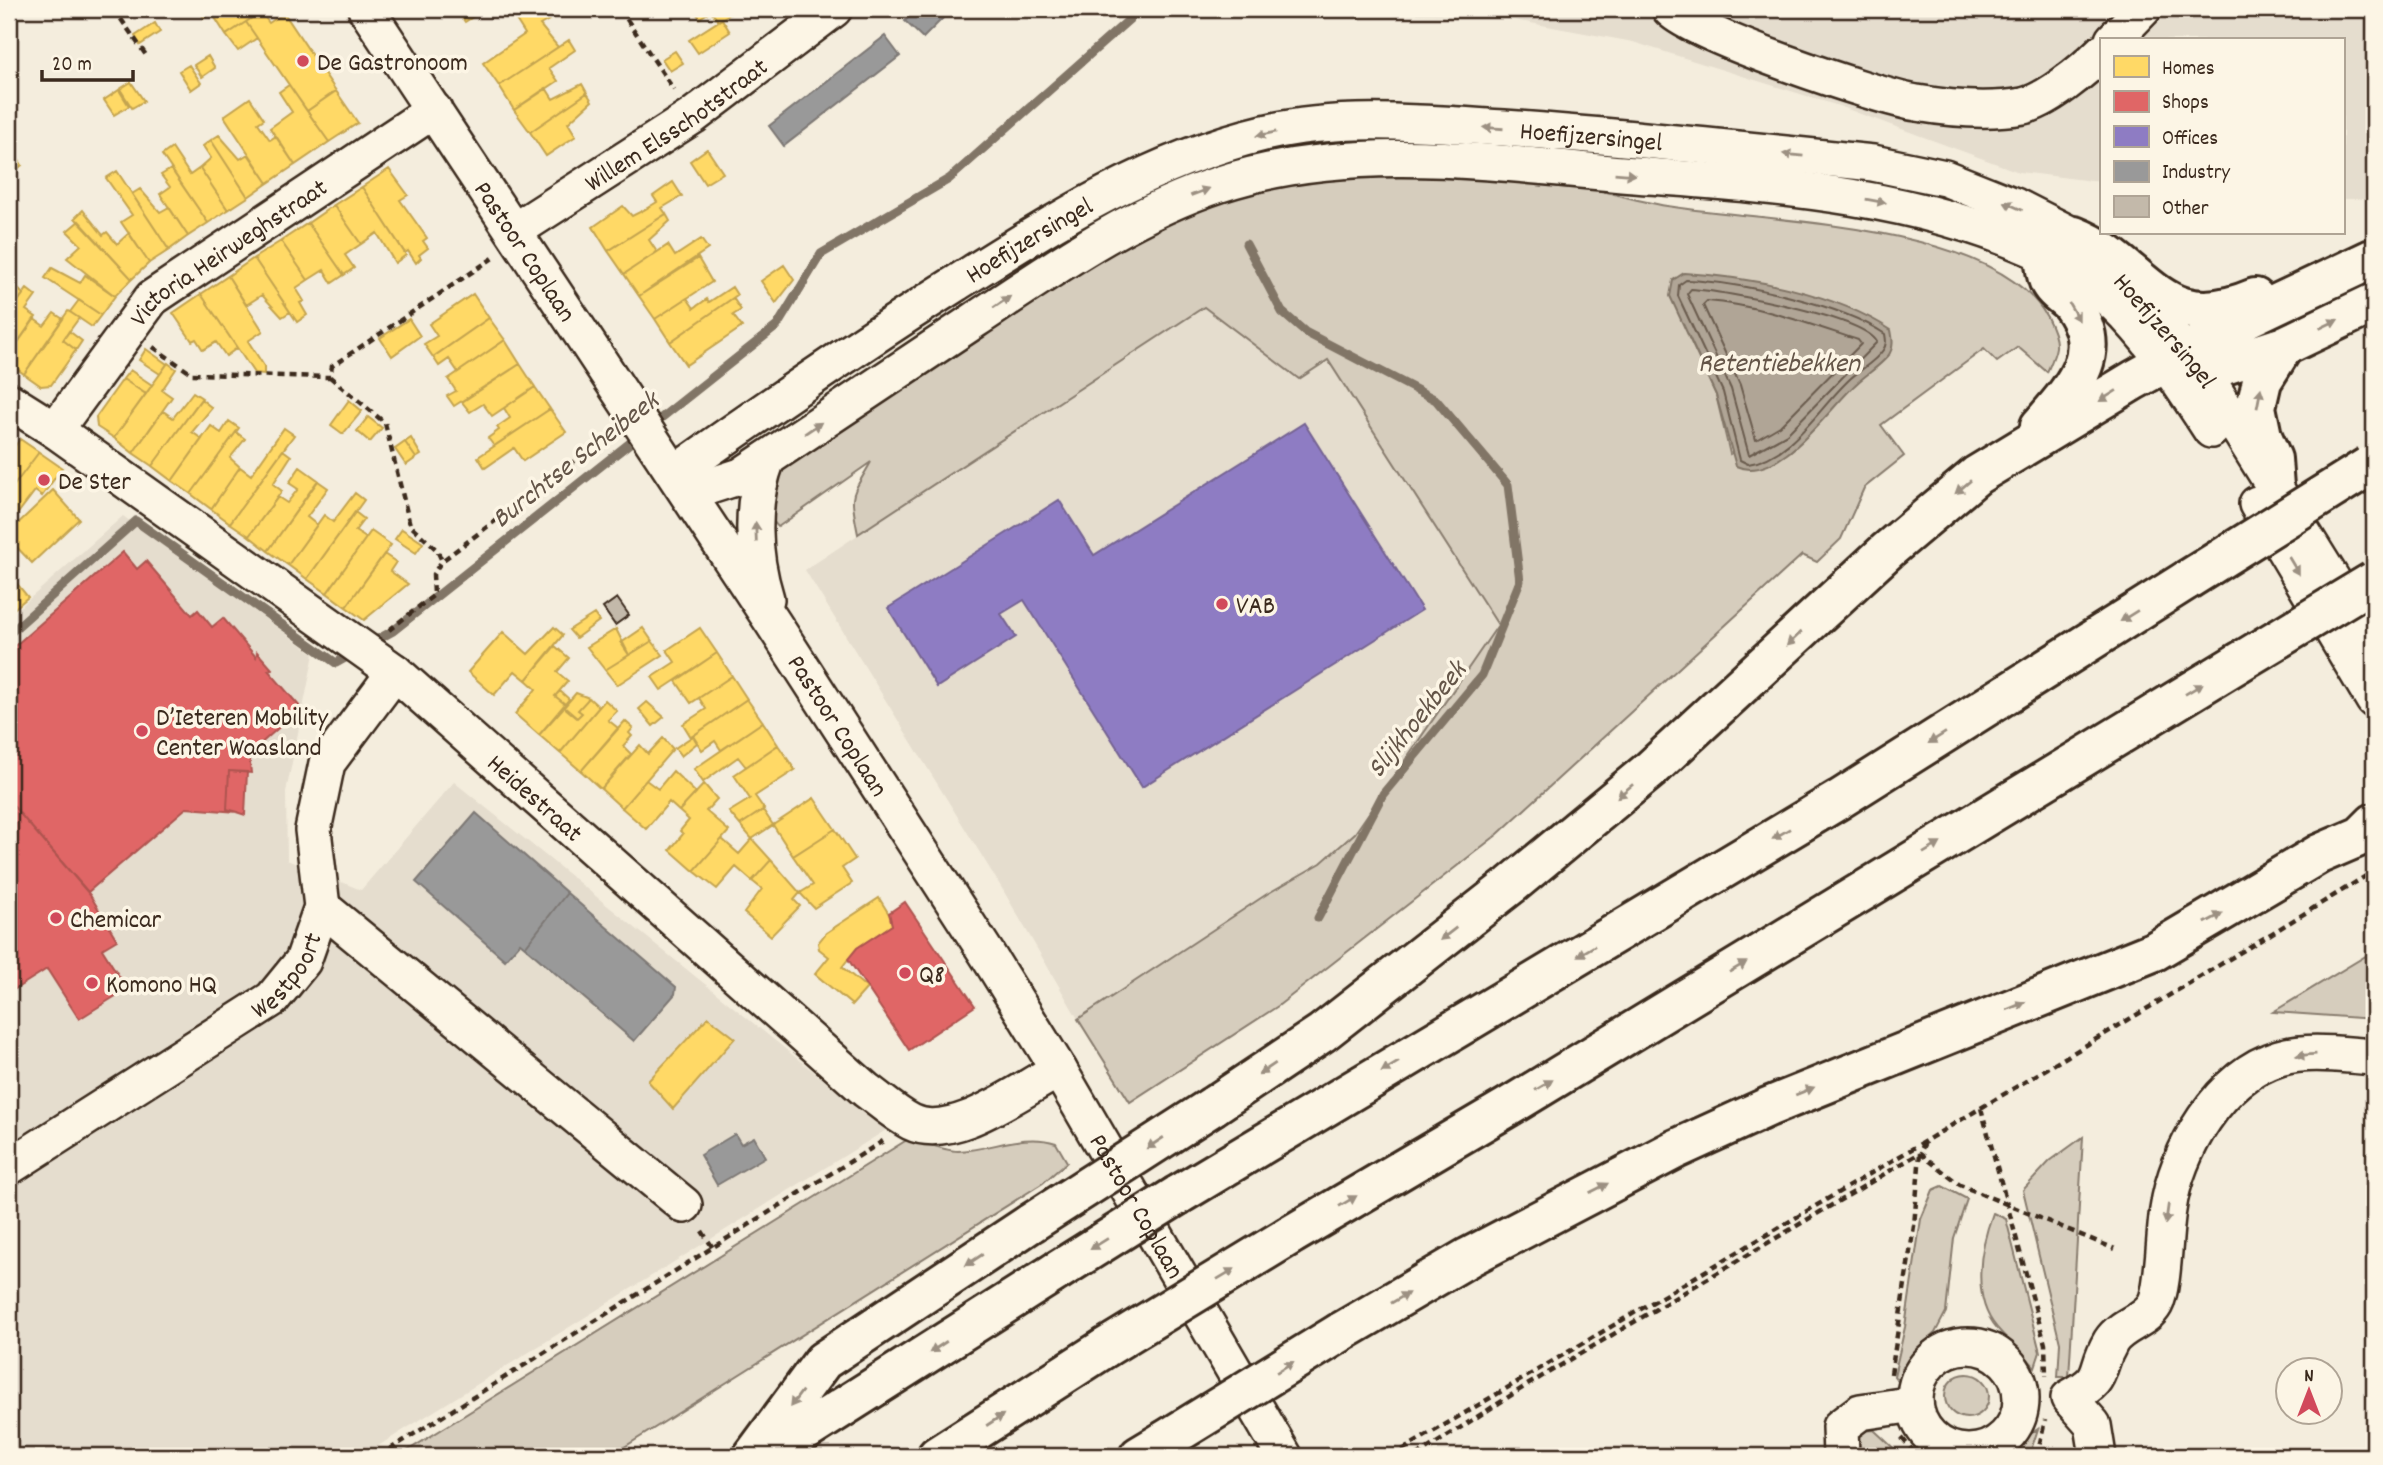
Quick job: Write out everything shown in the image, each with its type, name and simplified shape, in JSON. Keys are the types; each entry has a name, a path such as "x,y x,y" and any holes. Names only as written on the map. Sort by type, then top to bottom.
{"highway":[{"path":"2020,449 2077,382 2087,361 2084,330 2071,304 2050,285 2059,245 2097,245 2151,292 2171,303 2195,311 2218,311 2267,293 2322,284"},
{"path":"753,1456 824,1362 1322,1033 1511,885 1650,770 1888,550 1978,475 2020,449 2185,362 2247,318 2374,258"},
{"path":"2185,362 2284,346 2374,303"},
{"path":"2274,487 2272,459 2262,436 2256,407 2262,381 2284,346"},
{"path":"766,1456 1243,1154 1840,800 2372,465"},
{"path":"937,1456 1105,1348 1520,1100 2374,581"},
{"path":"2319,854 2374,791"},
{"path":"1151,1449 1469,1257 1676,1149 1768,1107 2155,951 2319,854 2361,836 2374,823"}],"street":[{"name":"Pastoor Coplaan","path":"366,9 774,623 1059,1070 1284,1456"},
{"path":"1670,9 1758,54 1914,103 1978,110 2026,105 2081,73 2100,53"},
{"path":"2115,38 2143,9"},
{"name":"Willem Elsschotstraat","path":"517,236 692,116 826,11"},
{"name":"Victoria Heirweghstraat","path":"55,430 152,298 434,110"},
{"name":"Hoefijzersingel","path":"682,483 901,318 1034,233 1120,185 1194,153 1266,133 1348,122 1426,123 1873,163 1945,178 2015,206 2059,245 2136,324 2185,362 2274,487 2374,647"},
{"name":"Hoefijzersingel","path":"682,483 741,476 1055,267 1153,210 1221,184 1278,170 1343,160 1428,160 1793,189 1879,201 2059,245"},
{"name":"Hoefijzersingel","path":"2185,362 2222,446 2374,700"},
{"name":"Heidestraat","path":"9,401 55,430 395,672 866,1090 912,1123"},
{"path":"767,459 756,499 754,531 761,582 774,623"},
{"name":"Westpoort","path":"9,1167 272,999 303,961 322,907 313,830 327,763 395,672"},
{"path":"322,907 684,1205"},
{"path":"1906,1405 1942,1446 1977,1454 2004,1439 2045,1397 2090,1386 2101,1371 2112,1340 2124,1328 2141,1320 2156,1303 2172,1187 2186,1152 2205,1118 2249,1073 2279,1059 2309,1053 2374,1057"},
{"path":"912,1123 947,1126 1019,1095 1059,1070"},
{"path":"1844,1454 1840,1427 1860,1412 1906,1405 1924,1371 1935,1358 1950,1349 1967,1346 1983,1348 1998,1355 2019,1381 2093,1425 2098,1456"}],"path":[{"path":"114,9 148,58"},
{"path":"620,9 692,116"},
{"path":"330,377 332,366 517,236"},
{"path":"130,330 192,374 330,377 386,423 411,525 437,550 442,561"},
{"path":"364,650 434,595 433,574 442,561 636,414"},
{"path":"1392,1456 1927,1138 2068,1059 2374,871"},
{"path":"1981,1108 2045,1344 2045,1426 2037,1456"},
{"path":"379,1456 912,1123"},
{"path":"1917,1456 1903,1439 1906,1405 1891,1375 1914,1226 1920,1153 1927,1138"},
{"path":"1920,1153 1960,1185 2115,1249"},
{"path":"1416,1456 1524,1387 1920,1153"}],"shaded area":[{"path":"1298,9 2374,9 2374,199 2344,199 2344,38 2100,38 2100,182 2019,172 1839,106 1633,42 1487,15 1296,12"},
{"path":"1390,171 1533,177 1667,206 1815,223 1929,244 1979,262 2019,286 2047,317 2055,336 2055,350 2047,372 2018,347 1997,362 1984,349 1881,425 1904,456 1864,488 1841,539 1817,562 1802,555 1498,834 1278,1006 1130,1102 1078,1019 1267,894 1321,863 1355,833 1498,625 1328,360 1299,379 1204,307 858,534 853,509 854,495 871,462 778,527 770,517 778,475 798,455 1144,229 1230,194 1306,178","holes":["1689,338 1888,356 1856,383 1730,454 1716,395"]},
{"path":"1203,306 1299,379 1328,360 1498,626 1355,833 1321,863 1267,894 1078,1019 1003,890 805,570"},
{"path":"123,516 314,654 286,792 287,860 361,890 454,782 886,1130 362,1456 9,1456 9,617"},
{"path":"2374,951 2374,1019 2273,1012"},
{"path":"2083,1137 2069,1377 2058,1377 2060,1343 2023,1190 2050,1161"},
{"path":"910,1138 952,1151 1019,1140 1044,1140 1056,1143 1067,1162 1043,1183 610,1456 399,1456"},
{"path":"1942,1186 1967,1199 1954,1238 1946,1312 1935,1333 1915,1351 1897,1380 1894,1376 1905,1327 1921,1219 1933,1190"},
{"path":"1993,1213 2006,1219 2040,1352 2035,1367 1997,1328 1984,1302 1980,1272 1984,1241"},
{"path":"1967,1374 1976,1375 1983,1380 1988,1387 1988,1405 1983,1412 1976,1417 1967,1418 1958,1417 1951,1412 1946,1405 1945,1396 1946,1387 1951,1380 1958,1375"},
{"path":"2038,1429 2029,1456 2009,1456 2020,1441"},
{"path":"1874,1430 1902,1456 1865,1456 1856,1449 1856,1437 1861,1431"}],"water":[{"name":"Retentiebekken","path":"1684,273 1764,283 1844,306 1891,330 1891,350 1884,360 1855,385 1785,456 1768,465 1752,469 1736,466 1716,395 1670,296 1673,280"}],"building: Homes":[{"path":"198,9 259,9 261,12 226,35 212,13 204,18"},
{"path":"456,9 485,9 465,22"},
{"path":"522,9 542,9 549,20 540,25 558,47 499,86 483,63 525,34 513,15"},
{"path":"693,9 738,9 718,21 711,11 700,18"},
{"path":"261,12 269,23 284,13 336,91 307,111 246,22"},
{"path":"722,19 730,32 698,53 689,40"},
{"path":"246,22 257,38 238,51 226,35"},
{"path":"155,23 160,32 140,45 135,36"},
{"path":"569,40 575,50 549,68 558,81 514,110 499,86"},
{"path":"675,51 683,63 670,71 662,59"},
{"path":"208,56 215,68 202,77 194,65"},
{"path":"189,65 201,83 191,90 179,71"},
{"path":"131,82 144,101 132,108 120,89"},
{"path":"582,84 587,93 530,132 514,110 546,88 553,99"},
{"path":"289,85 329,142 295,165 270,128 292,112 279,92"},
{"path":"119,90 129,106 114,115 104,100"},
{"path":"336,91 358,123 329,142 307,111"},
{"path":"587,93 592,101 568,123 576,136 546,156 530,132"},
{"path":"250,98 264,119 258,123 270,140 276,136 295,165 268,183 224,116"},
{"path":"219,135 240,159 248,154 268,183 248,197 211,140"},
{"path":"211,140 248,197 228,210 200,168 211,158 203,146"},
{"path":"172,148 190,175 200,168 228,210 208,223 162,155"},
{"path":"707,149 723,173 705,184 690,161"},
{"path":"12,150 22,165 9,176 9,152"},
{"path":"171,169 208,223 188,236 160,194 170,187 161,175"},
{"path":"389,169 408,195 400,200 427,238 423,241 428,248 419,255 421,258 416,263 408,251 405,253 362,187"},
{"path":"117,171 169,250 149,263 121,222 132,215 106,178"},
{"path":"673,182 682,196 662,208 666,214 608,251 593,227 623,206 632,216 644,210 657,202 653,196"},
{"path":"362,187 406,255 395,263 377,233 361,244 334,205"},
{"path":"140,189 160,212 169,207 188,236 169,250 132,194"},
{"path":"334,205 361,244 345,255 354,268 344,275 308,223"},
{"path":"83,210 103,235 107,232 117,244 129,233 149,263 132,279 75,218"},
{"path":"666,214 670,221 649,240 657,252 624,274 608,251"},
{"path":"79,221 132,279 115,296 67,258 81,245 67,231"},
{"path":"308,223 344,275 332,283 324,270 308,280 281,241"},
{"path":"701,239 708,249 639,296 624,274 668,245 675,256"},
{"path":"281,241 308,280 296,288 304,301 300,303 307,315 297,322 254,258"},
{"path":"254,258 290,312 282,317 262,295 246,305 228,276"},
{"path":"698,258 712,282 655,319 639,296"},
{"path":"784,265 794,280 776,303 761,281"},
{"path":"52,268 80,283 85,275 115,296 101,315 45,278"},
{"path":"228,276 263,331 248,341 264,366 264,374 254,373 201,294"},
{"path":"9,279 23,294 9,314"},
{"path":"732,287 737,295 670,342 655,319 687,298 694,308"},
{"path":"27,289 36,296 26,310 36,317 9,355 9,314"},
{"path":"201,294 237,348 226,356 216,342 203,350 196,339 192,341 173,313"},
{"path":"473,294 489,318 433,357 424,344 437,336 429,324"},
{"path":"733,298 741,310 733,315 742,327 686,365 670,342"},
{"path":"79,300 101,315 92,327 70,312"},
{"path":"68,311 79,318 63,340 76,350 51,385 41,386 24,374"},
{"path":"54,313 63,319 24,374 9,363 9,355 34,319 44,326"},
{"path":"489,318 505,340 458,372 449,359 439,366 433,357"},
{"path":"409,319 420,336 392,356 380,338"},
{"path":"69,331 82,341 76,350 63,340"},
{"path":"505,340 520,364 454,406 447,396 456,391 448,379"},
{"path":"146,349 167,364 160,374 139,360"},
{"path":"168,363 176,369 162,390 172,397 133,453 114,438"},
{"path":"520,364 535,387 492,416 483,404 470,412 462,402"},
{"path":"130,370 152,385 146,394 123,379"},
{"path":"123,379 146,394 114,438 97,427 96,417"},
{"path":"535,387 550,409 494,446 488,438 510,418 504,408"},
{"path":"193,392 202,398 152,466 133,453 163,411 173,418"},
{"path":"201,399 212,408 192,432 202,439 172,481 152,466"},
{"path":"349,400 362,411 343,434 331,425"},
{"path":"550,409 566,432 523,461 514,448 485,468 478,457"},
{"path":"368,417 382,428 370,442 357,431"},
{"path":"229,421 239,428 191,494 172,481 211,426 221,433"},
{"path":"284,428 294,435 230,523 211,509 240,467 251,475"},
{"path":"236,432 245,439 230,458 240,467 211,509 191,494"},
{"path":"411,438 421,455 416,458 405,442"},
{"path":"20,439 39,452 9,492 9,454"},
{"path":"405,442 416,458 406,465 395,449"},
{"path":"283,450 291,456 273,484 282,491 249,536 230,523"},
{"path":"39,452 62,468 42,496 35,491 9,525 9,492"},
{"path":"300,467 318,480 268,551 249,536 278,497 287,503 298,489 289,483"},
{"path":"318,481 328,488 307,517 317,525 288,565 268,551"},
{"path":"53,490 79,519 32,563 9,539 9,532"},
{"path":"355,493 364,500 307,579 288,565 324,515 333,522"},
{"path":"355,512 364,519 355,531 366,538 327,593 307,579"},
{"path":"402,529 423,543 416,553 395,539"},
{"path":"371,531 391,545 346,607 327,593"},
{"path":"384,554 396,562 390,571 408,584 364,620 346,607"},
{"path":"9,574 28,597 9,613"},
{"path":"594,614 599,621 576,638 569,630"},
{"path":"554,627 563,635 526,680 515,671 494,695 468,672 503,632 528,654"},
{"path":"643,628 652,641 629,655 621,643"},
{"path":"700,628 717,653 661,690 652,677 675,662 667,650"},
{"path":"616,629 629,655 605,670 587,647"},
{"path":"652,641 663,655 617,685 605,670"},
{"path":"555,646 569,658 557,672 568,681 555,696 565,704 539,735 515,714 536,689 526,680"},
{"path":"717,653 732,676 691,703 676,681"},
{"path":"732,676 747,699 691,737 683,724 706,709 699,698"},
{"path":"560,691 569,699 565,704 555,696"},
{"path":"576,693 589,698 578,710 582,713 577,718 564,707"},
{"path":"589,698 599,707 560,753 539,735 564,707 577,718 582,713 578,710"},
{"path":"747,699 763,722 721,750 715,741 702,750 693,736"},
{"path":"605,700 617,711 608,720 618,728 581,771 560,753"},
{"path":"647,702 664,717 653,726 639,709"},
{"path":"625,721 633,728 629,733 632,736 623,746 631,754 601,789 581,771"},
{"path":"763,722 778,745 746,767 738,757 703,782 694,769"},
{"path":"693,736 697,743 681,756 675,748"},
{"path":"663,738 673,749 622,808 601,789 640,745 648,754"},
{"path":"778,745 795,770 755,796 764,809 740,825 729,812 750,799 734,775"},
{"path":"673,771 696,793 679,811 669,802 646,829 622,808 646,780 658,789"},
{"path":"704,784 717,799 706,811 729,831 694,871 670,850 683,834 680,831 689,820 679,811"},
{"path":"814,798 835,829 793,856 773,825"},
{"path":"763,810 773,825 752,839 740,825"},
{"path":"835,829 855,859 842,868 852,883 814,908 800,893 813,885 793,856"},
{"path":"722,839 739,854 752,839 771,860 752,881 736,867 717,889 694,871"},
{"path":"771,860 800,893 794,900 800,906 771,936 744,913 762,889 752,881"},
{"path":"879,898 892,919 892,925 857,948 842,967 867,988 852,1005 815,974 829,957 819,949 818,943 826,933"},
{"path":"708,1017 735,1038 673,1109 648,1081"}],"building: Shops":[{"name":"D’Ieteren Mobility Center Waasland","path":"123,552 137,569 146,561 192,615 198,610 212,627 223,618 256,657 257,652 272,669 268,670 301,708 249,754 251,773 229,771 227,809 238,812 186,808 88,892 9,801 9,651"},
{"path":"229,771 247,772 245,815 227,809"},
{"name":"Chemicar","path":"9,801 90,895 117,940 102,949 127,989 79,1019 47,969 9,993"},
{"name":"Q8","path":"905,902 975,1006 909,1050 848,959 857,948 892,925 889,913"}],"building: Offices":[{"name":"VAB","path":"1304,423 1422,610 1142,787 1024,600 1001,614 1016,637 937,687 888,608 1059,500 1094,555"}],"building: Industry":[{"path":"917,9 952,9 923,38 905,21"},
{"path":"885,36 900,56 784,146 769,126"},
{"path":"476,813 567,893 525,947 520,943 505,960 416,882"},
{"path":"567,893 676,987 675,994 634,1041 525,947"},
{"path":"735,1134 741,1144 754,1137 765,1157 717,1185 700,1155"}],"building: Other":[{"path":"617,598 629,615 615,625 603,608"}],"waterway":[{"name":"Burchtse Scheibeek","path":"651,426 777,326 821,254 949,179 1141,9"},
{"name":"Slijkhoekbeek","path":"1246,244 1282,312 1305,332 1436,400 1508,485 1520,581 1482,675 1383,794 1318,918"},
{"name":"Burchtse Scheibeek","path":"369,644 393,631 640,435"},
{"name":"Burchtse Scheibeek","path":"9,634 136,521 336,663 354,653"}],"place":[{"name":"De Gastronoom","path":"303,61"},
{"name":"De Ster","path":"44,480"},
{"name":"VAB","path":"1222,604"},
{"name":"D’Ieteren Mobility Center Waasland","path":"142,731"},
{"name":"Chemicar","path":"56,918"},
{"name":"Q8","path":"905,973"},
{"name":"Komono HQ","path":"92,983"}]}
